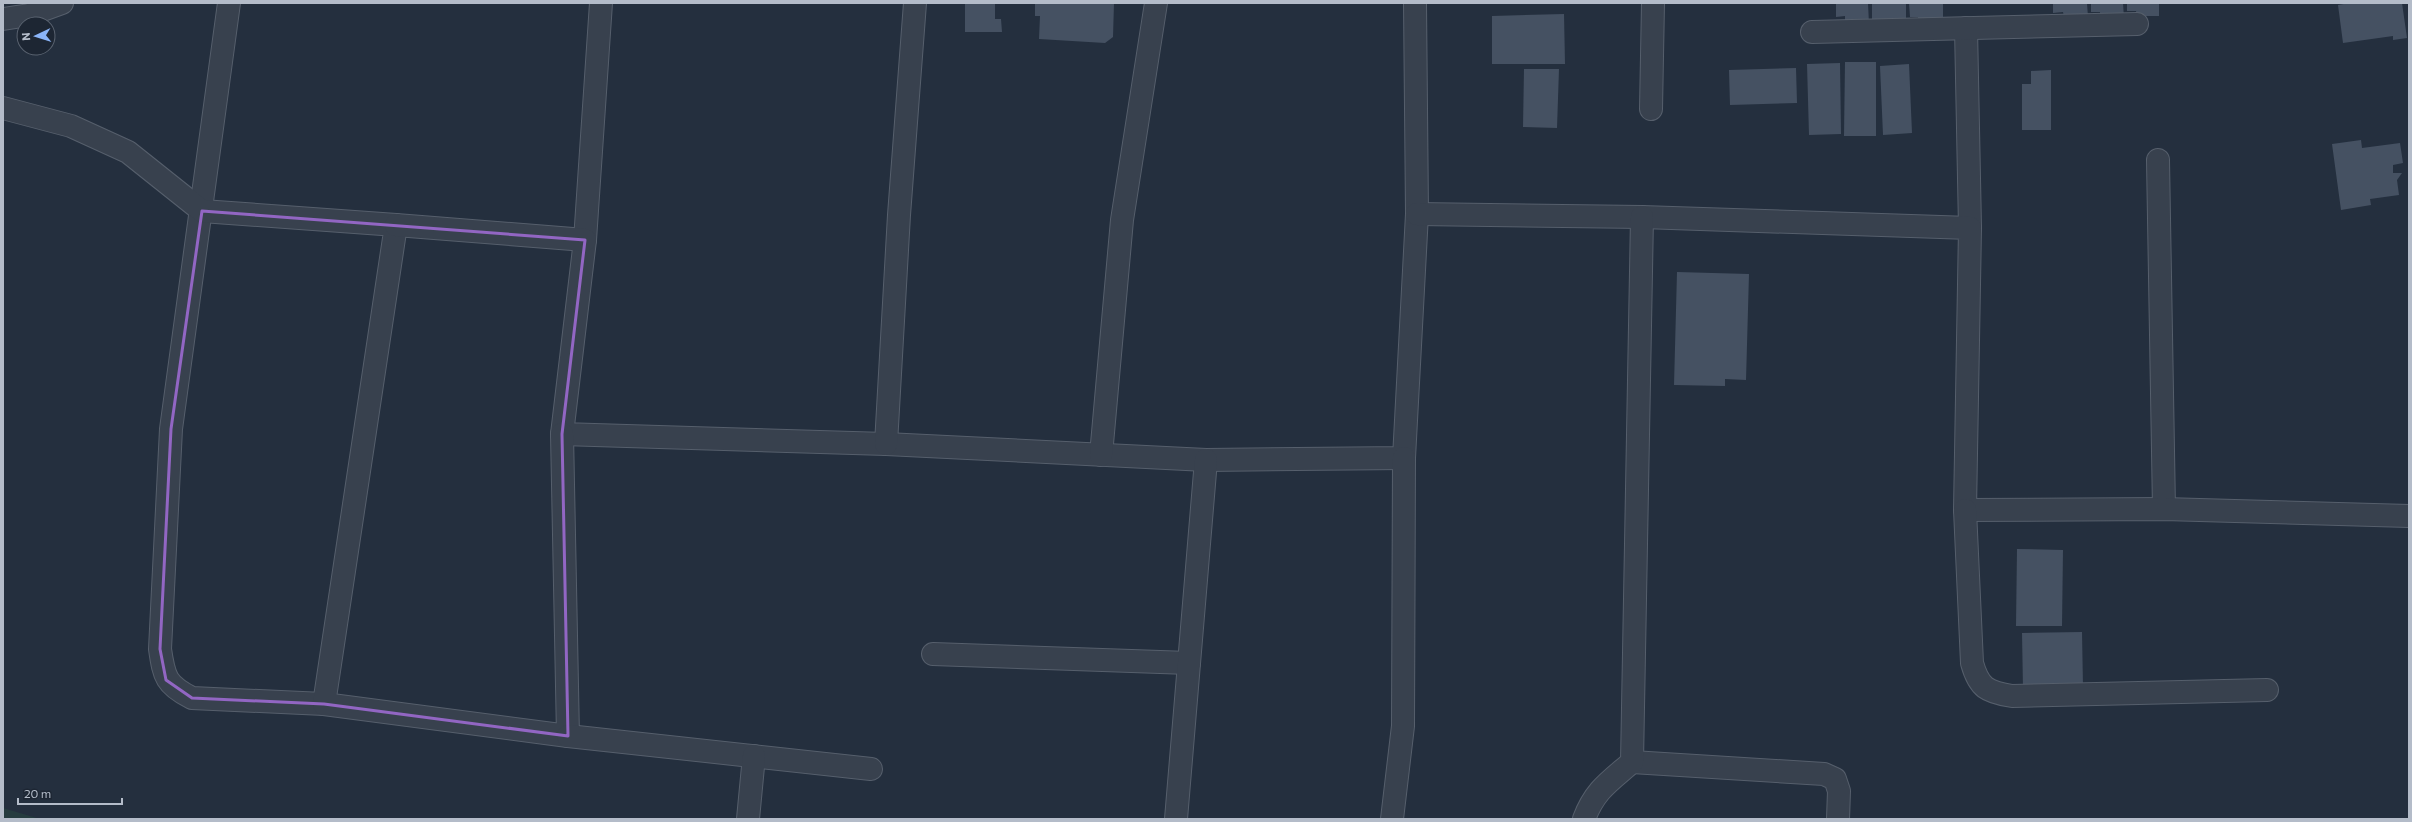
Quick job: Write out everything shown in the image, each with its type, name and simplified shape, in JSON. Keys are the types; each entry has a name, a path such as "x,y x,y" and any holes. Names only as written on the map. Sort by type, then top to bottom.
{"street":[{"path":"3,19 29,15 62,3"},
{"path":"229,3 202,211 171,429 160,648 166,680 179,691 192,698 324,704 568,736 871,768"},
{"path":"568,736 562,434 585,240 601,3"},
{"path":"886,444 899,215 915,3"},
{"path":"1100,455 1122,220 1156,3"},
{"path":"1392,819 1403,726 1404,458 1417,214 1415,3"},
{"path":"1651,108 1653,3"},
{"path":"1812,32 2137,24"},
{"path":"1966,28 1970,228 1965,510 1972,663 1976,679 1984,688 1996,693 2012,696 2267,690"},
{"path":"3,108 70,126 128,152 202,211 585,240"},
{"path":"2158,160 2164,509"},
{"path":"1417,214 1642,217 1970,228"},
{"path":"1632,762 1642,217"},
{"path":"324,704 396,225"},
{"path":"562,434 886,444 1206,460 1404,458"},
{"path":"1176,819 1206,460"},
{"path":"1965,510 2164,509 2409,516"},
{"path":"933,654 1189,663"},
{"path":"748,819 754,756"},
{"path":"1584,819 1591,800 1602,788 1632,762 1824,774 1835,779 1839,791 1838,819"}],"highlighted area":[{"path":"202,211 585,240 562,434 568,736 324,704 192,698 166,680 160,649 171,429"}],"green space":[{"path":"3,808 40,819 3,819"}],"building":[{"path":"965,3 995,3 995,19 1001,19 1002,32 965,32"},
{"path":"1035,3 1114,3 1113,37 1105,43 1039,39 1040,16 1035,16"},
{"path":"1836,3 1868,3 1869,24 1845,25 1845,16 1836,17"},
{"path":"1872,3 1906,3 1906,25 1872,21"},
{"path":"1909,3 1943,3 1943,22 1918,23 1918,17 1910,17"},
{"path":"2053,3 2087,3 2088,17 2064,17 2063,12 2053,13"},
{"path":"2091,3 2123,3 2124,18 2100,18 2100,12 2091,12"},
{"path":"2127,3 2159,3 2159,16 2137,16 2136,11 2127,11"},
{"path":"2349,3 2402,3 2407,38 2393,40 2393,36 2343,43 2338,5"},
{"path":"1564,14 1565,64 1492,64 1492,16"},
{"path":"1845,62 1876,62 1876,136 1844,136"},
{"path":"1840,63 1841,134 1809,135 1807,64"},
{"path":"1909,64 1912,133 1883,135 1880,66"},
{"path":"1796,68 1797,103 1730,105 1729,70"},
{"path":"1524,69 1559,69 1557,128 1523,127"},
{"path":"2051,70 2051,130 2022,130 2022,84 2031,84 2031,71"},
{"path":"2361,140 2362,148 2400,143 2403,163 2393,165 2393,173 2402,173 2397,180 2399,195 2370,199 2371,205 2341,210 2332,144"},
{"path":"1677,272 1749,274 1746,380 1725,379 1725,386 1674,385"},
{"path":"2017,549 2063,550 2062,626 2016,626"},
{"path":"2082,632 2083,687 2023,689 2022,633"}]}
